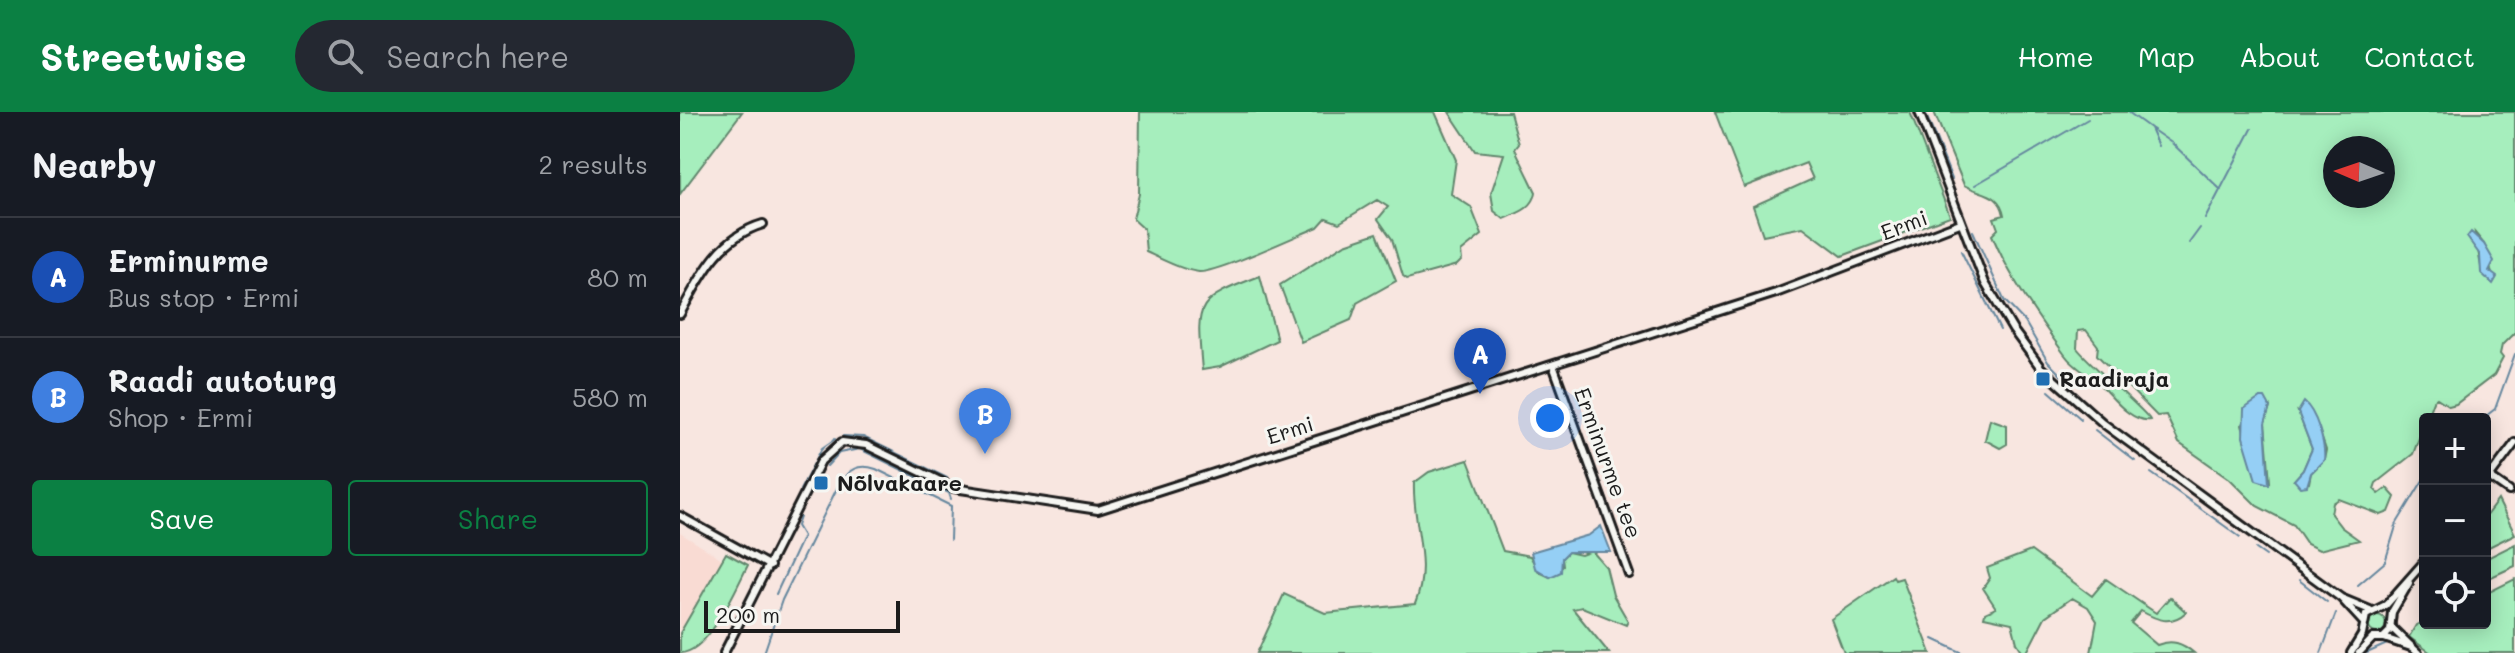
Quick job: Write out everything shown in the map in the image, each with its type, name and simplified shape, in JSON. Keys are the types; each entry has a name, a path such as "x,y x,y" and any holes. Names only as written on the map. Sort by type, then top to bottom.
{"street":[{"path":"1919,112 1960,223 2003,313 2056,383 2104,424 2341,598 2373,638"},
{"name":"Ermi","path":"734,637 821,461 842,442 866,445 954,488 1098,510 1776,293 1960,223"},
{"path":"680,314 718,251 749,229 763,224"},
{"name":"Erminurme tee","path":"1553,365 1629,574"},
{"path":"2491,475 2515,443"},
{"path":"2491,482 2509,491"},
{"path":"680,516 770,566"},
{"path":"2383,638 2409,583 2419,569"},
{"path":"2351,653 2363,626 2375,610 2409,583"},
{"path":"2341,598 2375,610 2418,653"},
{"path":"724,653 734,637"},
{"path":"731,653 734,637"},
{"path":"2359,653 2373,638 2411,647"}],"shaded area":[{"path":"680,533 722,559 680,633"}],"green space":[{"path":"680,112 742,112 680,194"},
{"path":"1140,112 1435,112 1456,160 1451,194 1471,207 1482,235 1461,252 1462,260 1457,265 1407,279 1403,276 1392,239 1378,219 1388,207 1377,200 1339,223 1326,218 1318,227 1222,267 1199,272 1179,267 1146,252 1144,229 1133,219 1139,194"},
{"path":"1449,112 1510,112 1519,144 1515,149 1536,192 1529,206 1504,219 1494,211 1491,193 1504,154 1475,151"},
{"path":"1715,112 1910,112 1950,216 1842,256 1803,227 1763,235 1753,206 1813,179 1806,163 1744,187"},
{"path":"1934,112 2515,112 2515,332 2502,345 2500,354 2503,358 2494,375 2456,404 2449,406 2437,398 2428,413 2419,413 2419,438 2413,454 2376,483 2374,489 2379,494 2387,488 2395,497 2389,512 2381,515 2339,499 2333,503 2331,514 2341,527 2359,540 2319,550 2307,544 2294,525 2257,506 2230,479 2179,443 2166,415 2157,416 2097,355 2098,346 2086,330 2078,331 2077,348 2150,420 2130,414 2069,360 2007,267 1992,235 1998,229 1994,218 2004,215 1999,202 1964,185","holes":["2475,233 2484,244 2492,274 2481,267","2270,407 2265,423 2270,482 2256,479 2242,425","2298,412 2317,424 2326,450 2324,460 2311,473 2309,483 2294,480 2303,470 2312,449"]},
{"path":"1377,233 1396,281 1357,303 1351,320 1301,342 1280,285 1345,244"},
{"path":"1260,276 1277,340 1220,367 1202,370 1199,330 1204,307 1222,292"},
{"path":"1990,419 2007,425 2007,444 2000,448 1985,440"},
{"path":"1468,460 1503,551 1530,556 1539,572 1550,577 1563,566 1562,558 1568,552 1581,555 1592,551 1606,567 1613,595 1628,621 1626,625 1582,607 1573,609 1609,653 1257,653 1284,594 1325,613 1415,604 1420,589 1422,559 1414,483 1429,472"},
{"path":"2498,500 2515,534 2491,546 2491,509"},
{"path":"2515,544 2515,566 2491,577 2491,556"},
{"path":"2031,551 2092,596 2106,579 2156,613 2170,597 2186,612 2175,619 2164,620 2141,611 2131,623 2157,645 2177,643 2194,653 2091,653 2097,621 2088,607 2072,598 2045,617 2027,652 2023,652 2017,643 2012,623 1984,617 1985,613 1996,608 1983,588 1990,578 1987,568"},
{"path":"726,553 748,565 711,631 691,650 680,653 680,633"},
{"path":"1893,576 1895,580 1902,578 1931,653 1844,653 1831,619"},
{"path":"2515,579 2515,653 2431,653 2409,637 2419,624 2419,629 2491,629 2491,591"},
{"path":"2373,615 2381,615 2386,624 2384,631 2373,633 2368,628 2368,620"}],"water":[{"path":"2471,232 2484,244 2494,261 2489,271 2497,277 2493,284 2481,273 2480,255 2467,237"},
{"path":"2265,398 2270,407 2265,424 2269,484 2256,480 2243,437 2244,409"},
{"path":"2304,402 2319,429 2324,460 2311,473 2307,486 2300,487 2294,480 2303,470 2312,449 2298,412"},
{"path":"1601,526 1611,552 1568,552 1562,558 1561,572 1550,577 1535,568 1531,552 1589,535"}],"waterway":[{"path":"1925,112 1952,179"},
{"path":"2128,112 2150,128 2158,146"},
{"path":"1975,185 2088,119"},
{"path":"2150,128 2173,144 2221,190"},
{"path":"2205,219 2252,129"},
{"path":"2189,243 2200,228"},
{"path":"1973,231 2004,300 2025,322 2048,362 2070,384"},
{"path":"1961,251 2000,330"},
{"path":"2490,413 2495,409 2515,354"},
{"path":"2049,391 2081,419"},
{"path":"2095,430 2135,461"},
{"path":"843,436 863,437 947,478"},
{"path":"800,490 822,448 835,439"},
{"path":"827,466 839,453 860,449 949,493 951,499"},
{"path":"764,653 782,600 839,484 850,471 859,467 876,469 951,506 950,540"},
{"path":"2151,473 2240,537"},
{"path":"2358,585 2385,562 2397,523 2420,485"},
{"path":"776,594 803,536 797,526 800,517"},
{"path":"2256,549 2266,556"},
{"path":"2299,580 2327,602"},
{"path":"2321,653 2336,613"},
{"path":"1933,639 1963,653"},
{"path":"2367,653 2387,644"}],"place":[{"name":"Raadiraja","path":"2043,379"},
{"name":"Erminurme","path":"1480,394"},
{"name":"Raadi autoturg","path":"985,454"},
{"name":"Nõlvakaare","path":"821,483"}]}
